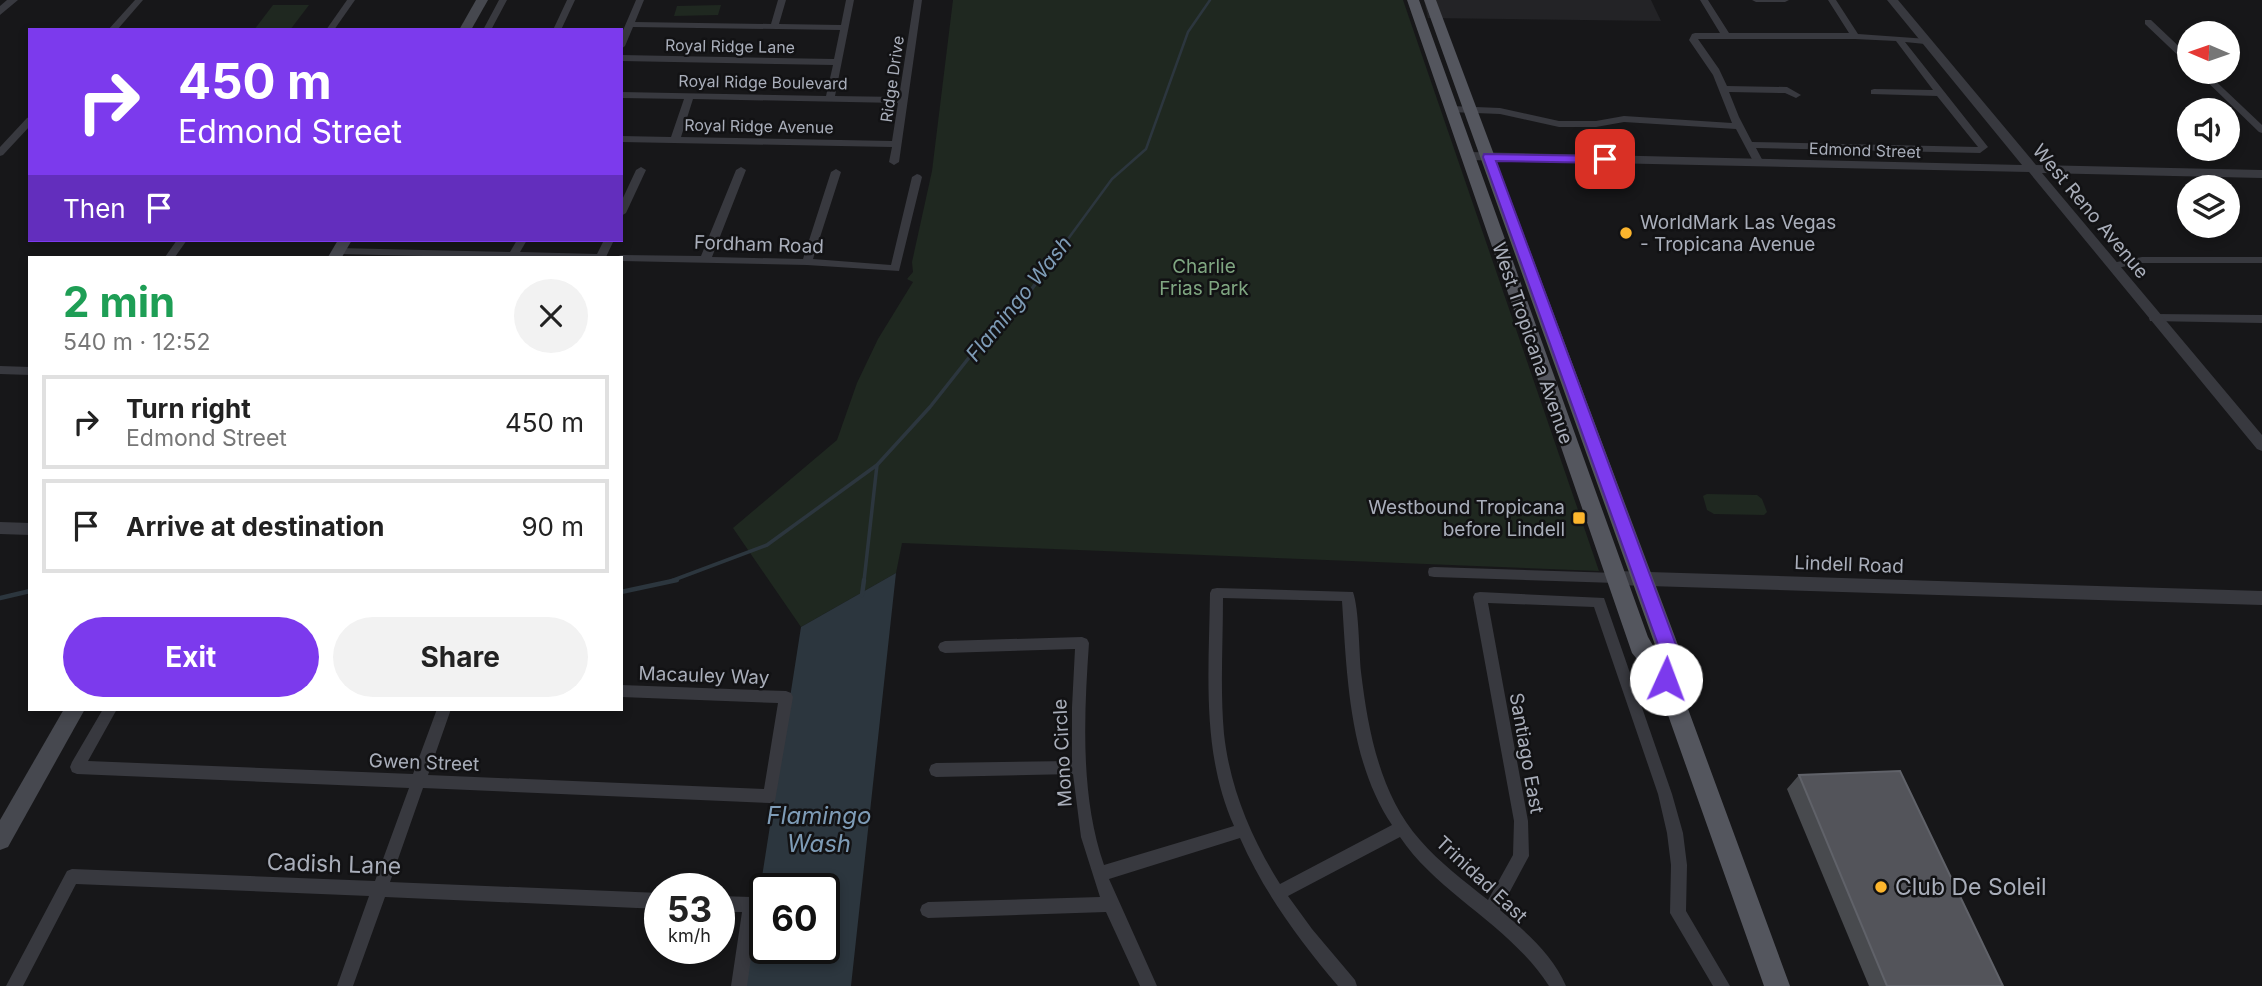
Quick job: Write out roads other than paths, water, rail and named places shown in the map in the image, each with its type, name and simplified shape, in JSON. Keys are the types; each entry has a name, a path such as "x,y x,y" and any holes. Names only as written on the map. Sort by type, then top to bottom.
{"main road":[{"path":"466,28 482,0"},
{"name":"West Tropicana Avenue","path":"1413,0 1643,653 1666,679 1777,986"},
{"name":"West Tropicana Avenue","path":"1430,0 1670,653 1666,679"},
{"path":"1428,43 1446,43"},
{"path":"1500,251 1523,250"},
{"path":"1551,393 1575,392"},
{"path":"0,840 74,711"}],"street":[{"path":"0,12 13,0"},
{"path":"114,28 139,0"},
{"path":"331,28 351,0"},
{"path":"488,28 503,0"},
{"path":"558,28 571,0"},
{"path":"623,41 640,0"},
{"path":"774,27 782,0"},
{"path":"830,99 850,0"},
{"name":"Ridge Drive","path":"894,162 918,0"},
{"path":"1704,0 1726,36"},
{"path":"1756,0 1785,0"},
{"path":"1832,0 1855,36"},
{"name":"West Reno Avenue","path":"1892,0 2262,445"},
{"path":"2148,22 2177,50"},
{"path":"630,24 844,28"},
{"path":"1759,163 1729,110 1724,89 1709,60 1693,40 1695,36 1855,36 1925,41"},
{"path":"1750,145 1980,150 1983,147 1899,40"},
{"name":"Royal Ridge Lane","path":"623,58 837,62"},
{"path":"2214,84 2262,130"},
{"path":"1724,89 1787,90 1796,95"},
{"path":"1874,92 1940,93"},
{"name":"Royal Ridge Boulevard","path":"623,95 904,100"},
{"path":"675,140 689,96"},
{"path":"1451,109 1500,111 1559,124 1596,124 1625,119 1739,126"},
{"path":"0,153 28,122"},
{"name":"Royal Ridge Avenue","path":"623,139 897,144"},
{"name":"Edmond Street","path":"1468,156 2262,174"},
{"path":"626,192 641,170"},
{"path":"705,260 741,170"},
{"path":"807,262 836,172"},
{"name":"Fordham Road","path":"623,258 807,262 895,269 917,177"},
{"path":"410,254 418,242"},
{"path":"339,249 410,254 513,256"},
{"path":"2112,266 2142,260 2262,260"},
{"path":"2154,318 2262,319"},
{"path":"0,370 28,371"},
{"path":"0,528 28,529"},
{"name":"Lindell Road","path":"1434,572 2262,598"},
{"path":"1217,593 1217,709 1220,755 1244,830 1259,863 1278,894 1314,947 1349,986"},
{"name":"Trinidad East","path":"1217,593 1348,596 1356,700 1367,753 1402,828 1438,869 1491,910 1550,972 1558,986"},
{"path":"1480,597 1599,602 1665,794 1675,833 1679,865 1678,913 1722,986"},
{"name":"Santiago East","path":"1480,597 1521,821 1521,856 1491,910"},
{"name":"Mono Circle","path":"945,647 1082,643 1078,698 1085,817 1110,904 1149,986"},
{"name":"Macauley Way","path":"623,691 786,697 770,796"},
{"name":"Gwen Street","path":"109,711 77,767 770,796"},
{"path":"345,986 443,711"},
{"path":"936,770 1081,766"},
{"path":"1278,894 1402,828"},
{"path":"1100,874 1244,830"},
{"name":"Cadish Lane","path":"14,986 72,876 644,900"},
{"path":"735,904 751,905 739,986"},
{"path":"928,910 1110,904"}],"water":[{"name":"Flamingo Wash","path":"896,573 851,986 745,986 749,960 749,964 840,964 840,873 763,873 801,627"}],"waterway":[{"name":"Flamingo Wash","path":"1054,258 1112,179 1146,149 1188,32 1210,0"},
{"name":"Flamingo Wash","path":"877,465 930,407 979,345 1031,290 1055,257"},
{"path":"671,581 767,545 877,465"},
{"name":"Flamingo Wash","path":"864,581 877,465"},
{"path":"623,592 677,580"},
{"name":"Flamingo Wash","path":"862,595 864,580"},
{"path":"0,598 28,591"}],"place":[{"name":"WorldMark Las Vegas - Tropicana Avenue","path":"1626,233"},
{"name":"Westbound Tropicana before Lindell","path":"1579,518"},
{"name":"Club De Soleil","path":"1881,887"}],"park label":[{"name":"Charlie Frias Park","path":"1204,277"}]}
